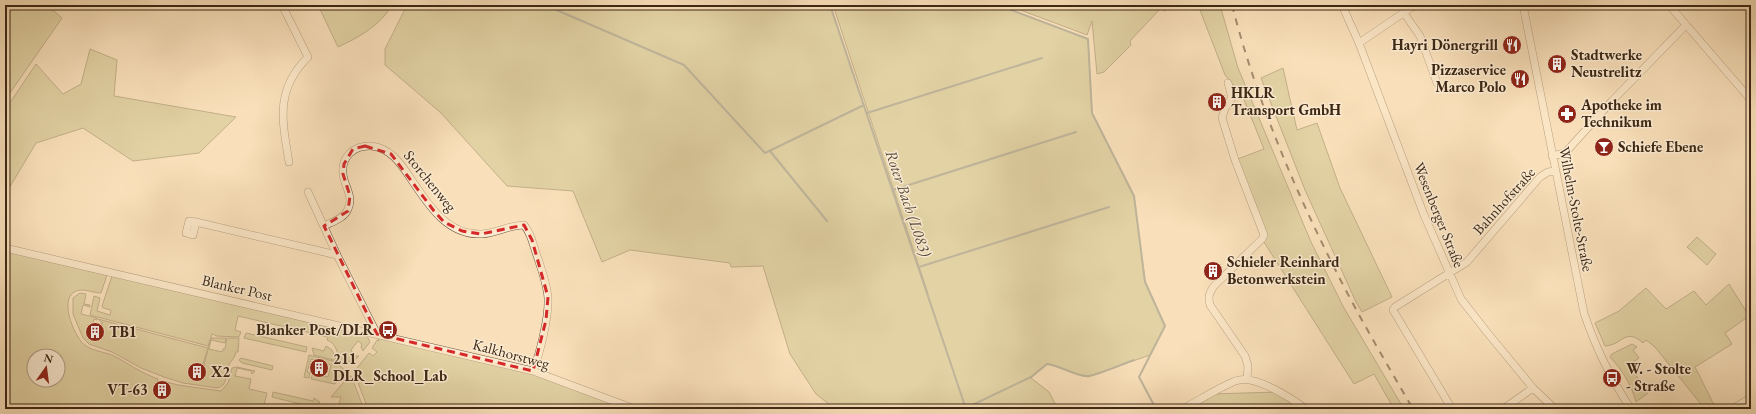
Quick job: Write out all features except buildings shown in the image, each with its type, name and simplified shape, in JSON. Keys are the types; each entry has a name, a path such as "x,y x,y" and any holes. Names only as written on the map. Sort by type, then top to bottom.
{"street":[{"path":"282,5 308,57 289,80 284,91 283,119 288,162"},
{"name":"Wesenberger Straße","path":"1342,5 1359,43 1424,215 1449,275 1465,304 1533,388 1555,409"},
{"path":"1359,43 1415,5"},
{"name":"Wilhelm-Stolte-Straße","path":"1523,5 1584,312 1593,339 1608,371 1631,409"},
{"path":"1669,5 1751,100"},
{"path":"1404,13 1420,36 1436,83"},
{"path":"1552,156 1565,153 1612,101 1686,25"},
{"path":"1228,83 1232,98 1225,108 1222,118 1235,160 1264,235 1262,240 1214,286 1209,293 1209,299 1210,305 1245,356 1248,366 1248,379"},
{"name":"Storchenweg","path":"324,226 348,211 350,196 343,174 344,164 347,156 353,149 365,146 377,147 391,154 400,163 434,211 444,222 462,231 481,234 524,225 532,240 546,284 548,297 546,320 533,371"},
{"name":"Bahnhofstraße","path":"1452,409 1393,310 1395,307 1449,275 1467,262 1540,176 1548,172 1555,171"},
{"path":"308,192 337,255 377,334"},
{"path":"196,222 337,255"},
{"name":"Blanker Post","path":"5,248 377,334"},
{"name":"Kalkhorstweg","path":"377,334 533,371 635,409"},
{"path":"1180,409 1237,380 1248,379 1279,392 1306,409"},
{"path":"1503,409 1533,388"},
{"path":"1732,409 1751,398"}],"highlighted area":[{"path":"365,146 391,154 444,222 462,231 481,234 524,225 532,240 548,297 546,320 533,371 377,334 324,226 348,211 350,196 343,174 344,164 353,149"}],"shaded area":[{"path":"11,5 47,5 62,18 5,100 5,11"},
{"path":"318,5 392,5 382,19 375,25 361,35 338,47"},
{"path":"407,5 830,5 928,294 833,5 998,5 1088,39 1092,113 1134,196 1145,281 1165,326 1150,355 1088,377 1047,364 1031,378 1049,392 1058,409 835,409 816,394 790,354 763,266 731,267 730,263 630,250 602,262 573,191 507,186 441,113 385,65 385,49"},
{"path":"1007,5 1171,5 1165,11 1161,8 1130,41 1131,45 1104,72 1097,74 1092,21 1087,35"},
{"path":"1198,5 1220,5 1238,68 1311,242 1344,308 1404,409 1394,409 1374,374 1354,384 1262,239 1235,160 1264,149 1242,95 1225,75"},
{"path":"90,49 117,60 114,96 236,117 199,153 133,161 83,128 36,143 5,195 5,110 36,64 63,94 81,84"},
{"path":"1283,68 1297,130 1317,123 1340,188 1392,297 1362,312 1356,302 1305,190 1261,78"},
{"path":"1697,237 1716,254 1707,265 1687,247"},
{"path":"5,251 107,275 101,293 80,290 74,292 70,297 68,311 73,328 77,336 89,348 112,355 140,371 158,379 156,387 159,388 161,393 166,386 162,384 163,381 178,385 221,391 228,383 232,368 237,367 255,371 252,374 251,371 237,368 235,376 251,379 249,389 267,393 263,409 5,409"},
{"path":"112,276 367,336 370,342 363,351 361,347 362,344 358,341 351,350 355,356 359,356 354,360 346,362 342,360 335,346 327,340 328,337 238,316 235,330 241,332 239,337 216,336 212,334 208,346 90,315 94,296 100,298 97,311 110,315 111,310 103,308 102,306"},
{"path":"1729,284 1749,316 1725,333 1732,344 1695,367 1716,409 1702,409 1704,408 1655,347 1646,340 1643,343 1637,338 1628,337 1611,345 1605,346 1595,323 1619,311 1646,288 1666,309 1694,291 1706,305"},
{"path":"80,293 86,294 84,304 90,305 90,307 83,305 81,314 97,318 97,320 94,319 91,329 93,330 92,332 94,335 96,335 97,331 99,331 101,323 103,323 98,319 208,348 203,364 197,363 194,375 201,377 211,338 226,338 225,343 211,340 209,349 222,352 223,349 225,349 227,338 239,338 238,352 236,352 234,358 228,366 225,382 221,387 217,388 183,383 141,368 112,352 89,344 83,338 73,314 73,298"},
{"path":"246,333 307,347 306,352 244,338"},
{"path":"377,334 533,371 635,409 368,409 354,372 369,353 373,356 377,352 372,348 377,340 379,341"},
{"path":"1632,344 1637,347 1633,350 1639,358 1629,365 1648,393 1636,402 1632,389 1626,378 1610,357 1612,354"},
{"path":"326,346 332,350 337,361 314,355 312,348 324,351"},
{"path":"309,355 337,362 345,371 344,375 335,384 311,379 313,373 328,377 331,365 311,359 307,372 310,373 309,378 304,377"},
{"path":"241,358 273,366 272,370 242,363 239,360"},
{"path":"349,376 351,376 364,409 320,409 325,404 338,407 341,397 331,397"},
{"path":"273,392 313,401 314,398 320,402 316,406 312,407 272,397"},
{"path":"1279,392 1306,409 1180,409 1211,394"}],"waterway":[{"path":"545,5 684,65 765,153 864,105"},
{"name":"Roter Bach (L083)","path":"830,5 966,409"},
{"path":"998,5 1088,39 1092,113 1134,196 1145,282 1165,326 1139,377 1156,409"},
{"path":"867,113 1042,58"},
{"path":"893,190 1076,132"},
{"path":"770,151 827,221"},
{"path":"919,267 1109,207"},
{"path":"966,408 1031,377 1047,364 1076,374 1090,376 1134,360"}],"railway":[{"path":"1232,5 1265,110 1292,178 1348,294 1413,409"}],"place":[{"name":"Hayri Dönergrill","path":"1512,45"},
{"name":"Stadtwerke Neustrelitz","path":"1557,64"},
{"name":"Pizzaservice Marco Polo","path":"1520,79"},
{"name":"HKLR Transport GmbH","path":"1217,102"},
{"name":"Apotheke im Technikum","path":"1567,114"},
{"name":"Schiefe Ebene","path":"1604,147"},
{"name":"Schieler Reinhard Betonwerkstein","path":"1213,271"},
{"name":"Blanker Post/DLR","path":"388,330"},
{"name":"TB1","path":"95,332"},
{"name":"211 DLR_School_Lab","path":"319,368"},
{"name":"X2","path":"197,372"},
{"name":"W. - Stolte - Straße","path":"1612,378"},
{"name":"VT-63","path":"162,390"}]}
